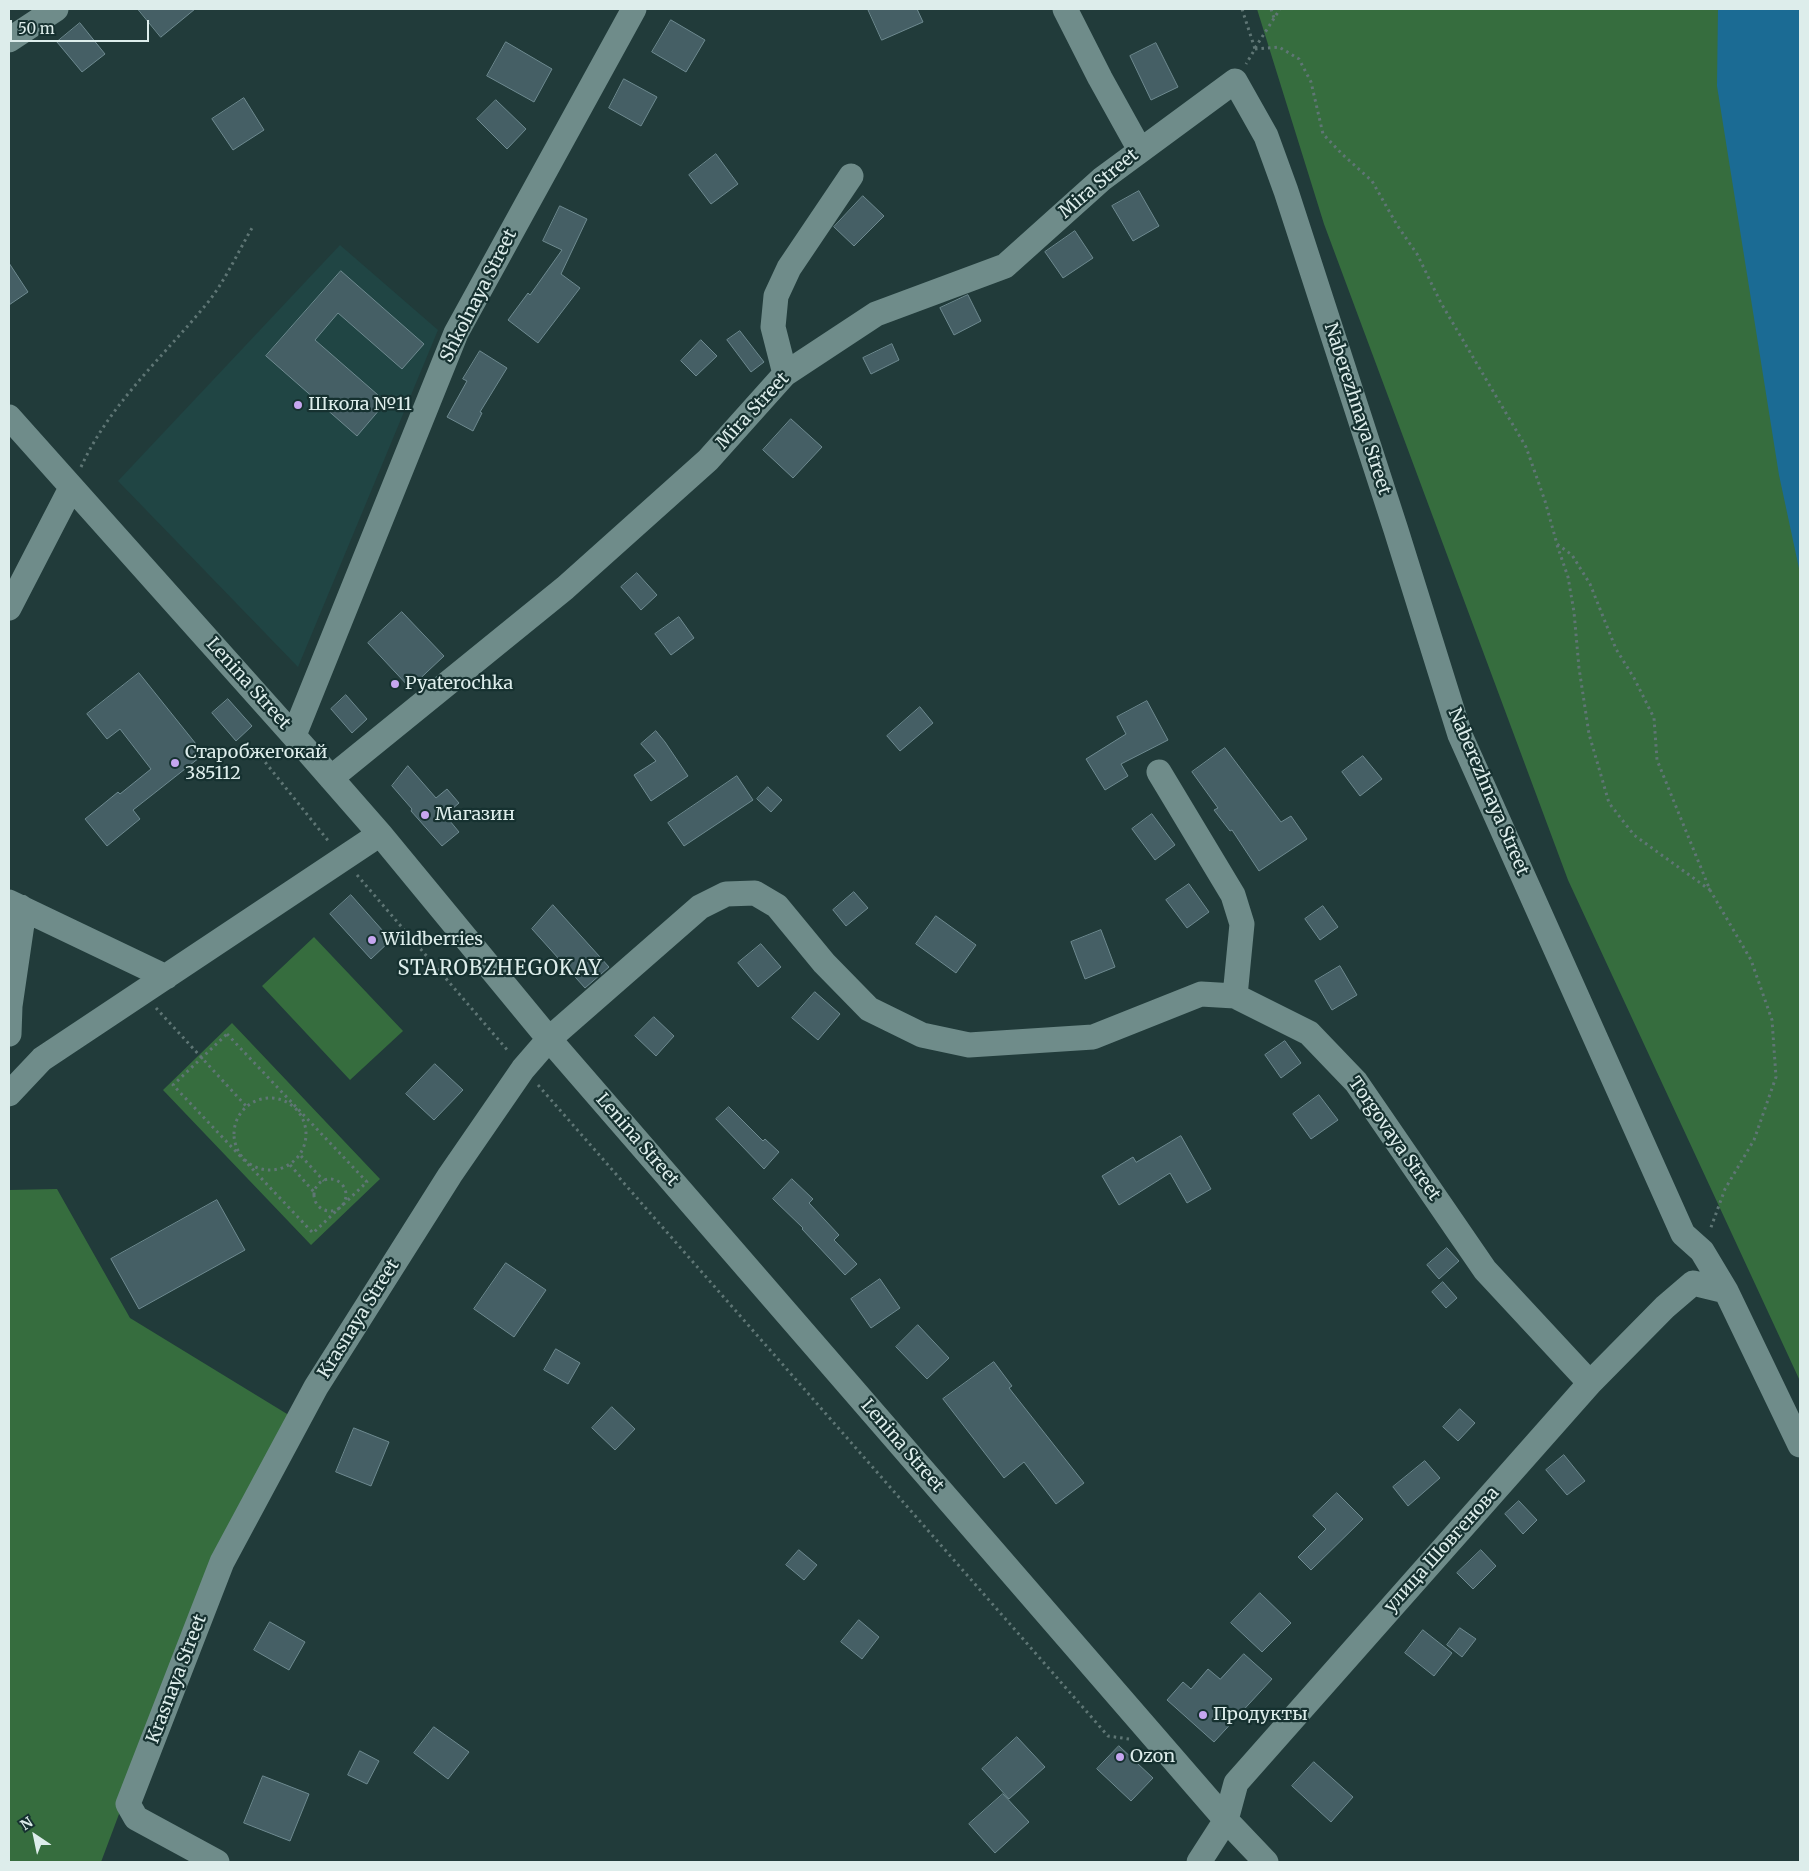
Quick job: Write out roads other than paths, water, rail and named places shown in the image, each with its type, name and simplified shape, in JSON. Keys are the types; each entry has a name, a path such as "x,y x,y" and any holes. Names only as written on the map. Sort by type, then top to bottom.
{"street":[{"path":"9,40 56,9"},
{"name":"Shkolnaya Street","path":"294,735 456,333 634,9"},
{"path":"1065,9 1100,78 1140,150"},
{"name":"Mira Street","path":"332,778 565,588 708,460 785,374 876,314 1005,266 1102,179 1235,82"},
{"name":"Naberezhnaya Street","path":"1235,82 1266,136 1286,191 1460,735 1683,1234 1702,1252 1726,1291 1800,1445"},
{"path":"785,374 772,327 776,296 789,268 851,176"},
{"name":"Lenina Street","path":"9,417 332,778 549,1039 1226,1820 1266,1862"},
{"path":"9,608 71,488"},
{"path":"1159,772 1233,894 1242,924 1234,996"},
{"path":"9,1094 42,1059 380,834"},
{"name":"Torgovaya Street","path":"700,907 726,894 755,893 777,906 824,964 869,1009 922,1035 969,1045 1093,1037 1201,994 1234,996 1308,1033 1356,1082 1485,1270 1590,1383"},
{"path":"15,905 166,977"},
{"path":"9,1034 10,1006 22,924 15,905"},
{"name":"Krasnaya Street","path":"217,1862 136,1818 128,1804 222,1562 231,1544 316,1386 450,1175 523,1069 549,1039 700,907"},
{"path":"1683,1234 1693,1283 1726,1291"},
{"name":"улица Шовгенова","path":"1199,1862 1226,1820 1236,1783 1590,1383 1665,1307 1693,1283"}],"water":[{"path":"1718,9 1800,9 1800,573 1779,475 1717,86"}],"place":[{"name":"Школа №11","path":"298,405"},
{"name":"Pyaterochka","path":"395,684"},
{"name":"Старобжегокай 385112","path":"175,763"},
{"name":"Магазин","path":"425,815"},
{"name":"Wildberries","path":"372,940"},
{"name":"Продукты","path":"1203,1715"},
{"name":"Ozon","path":"1120,1757"}],"district":[{"name":"STAROBZHEGOKAY","path":"500,969"}]}
